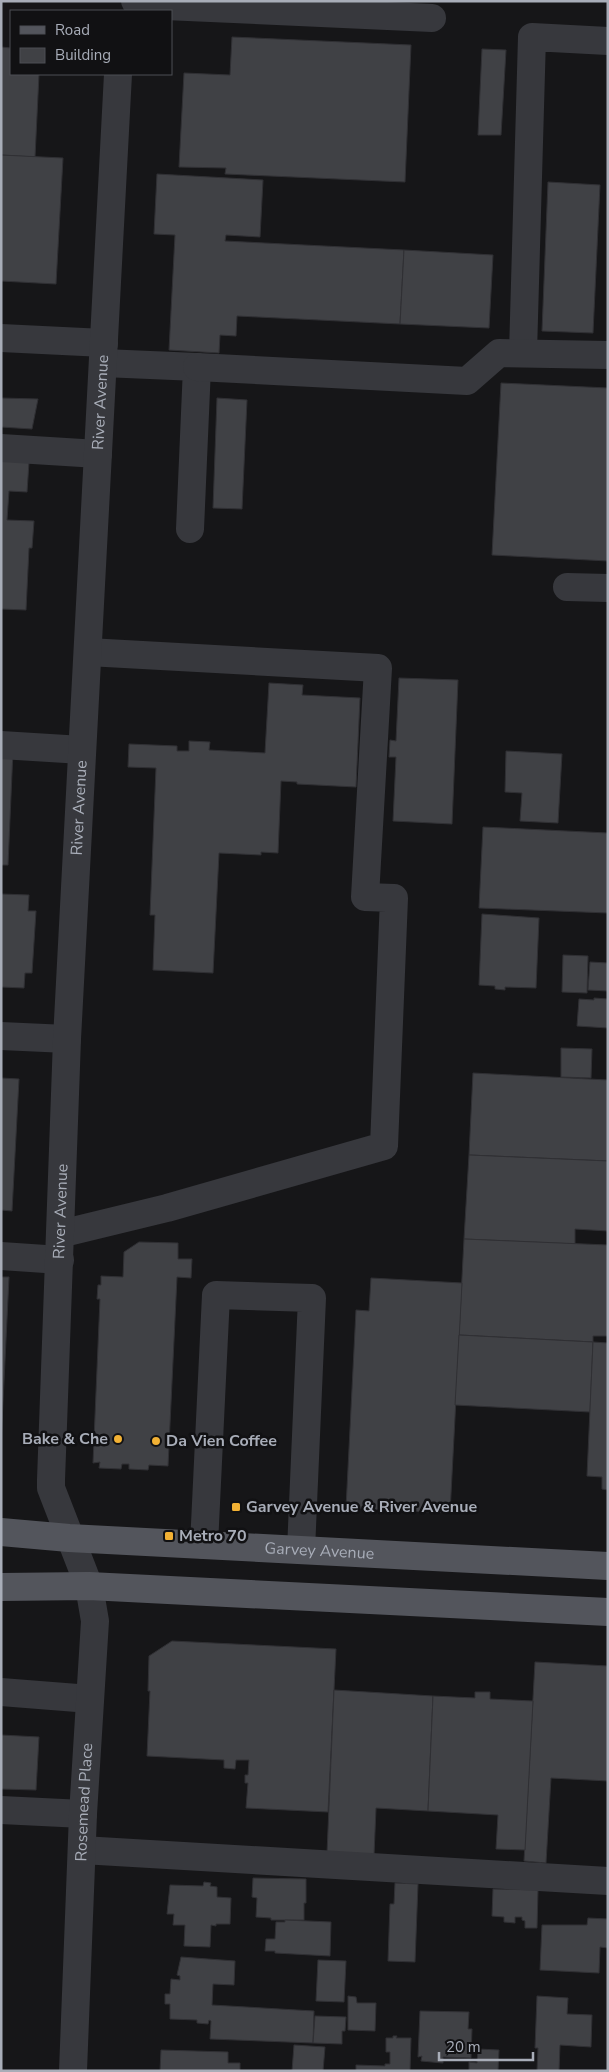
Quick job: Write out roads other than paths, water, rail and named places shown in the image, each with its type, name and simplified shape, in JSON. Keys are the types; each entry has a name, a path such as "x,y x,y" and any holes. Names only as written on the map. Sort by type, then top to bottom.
{"main road":[{"name":"Garvey Avenue","path":"1,1532 70,1538 608,1566"},
{"path":"1,1587 89,1586 608,1612"}],"street":[{"path":"135,1 165,6 432,18"},
{"path":"523,353 532,37 608,41"},
{"name":"River Avenue","path":"70,1538 51,1488 67,1039 118,75"},
{"path":"1,338 197,367 467,381 499,353 608,355"},
{"path":"190,529 197,367"},
{"path":"1,448 98,454"},
{"path":"567,587 608,588"},
{"path":"1,1256 60,1247 167,1208 384,1146 394,898 365,897 378,668 88,652"},
{"path":"1,745 82,750"},
{"path":"1,1036 67,1039"},
{"path":"204,1545 216,1294 312,1298 301,1550"},
{"name":"Rosemead Place","path":"70,1538 89,1586 95,1621 83,1814 73,2071"},
{"path":"1,1692 90,1699"},
{"path":"1,1810 83,1814"},
{"path":"82,1850 608,1880"}],"place":[{"name":"Bake & Che","path":"118,1439"},
{"name":"Da Vien Coffee","path":"156,1441"},
{"name":"Garvey Avenue & River Avenue","path":"236,1507"},
{"name":"Metro 70","path":"169,1536"}]}
